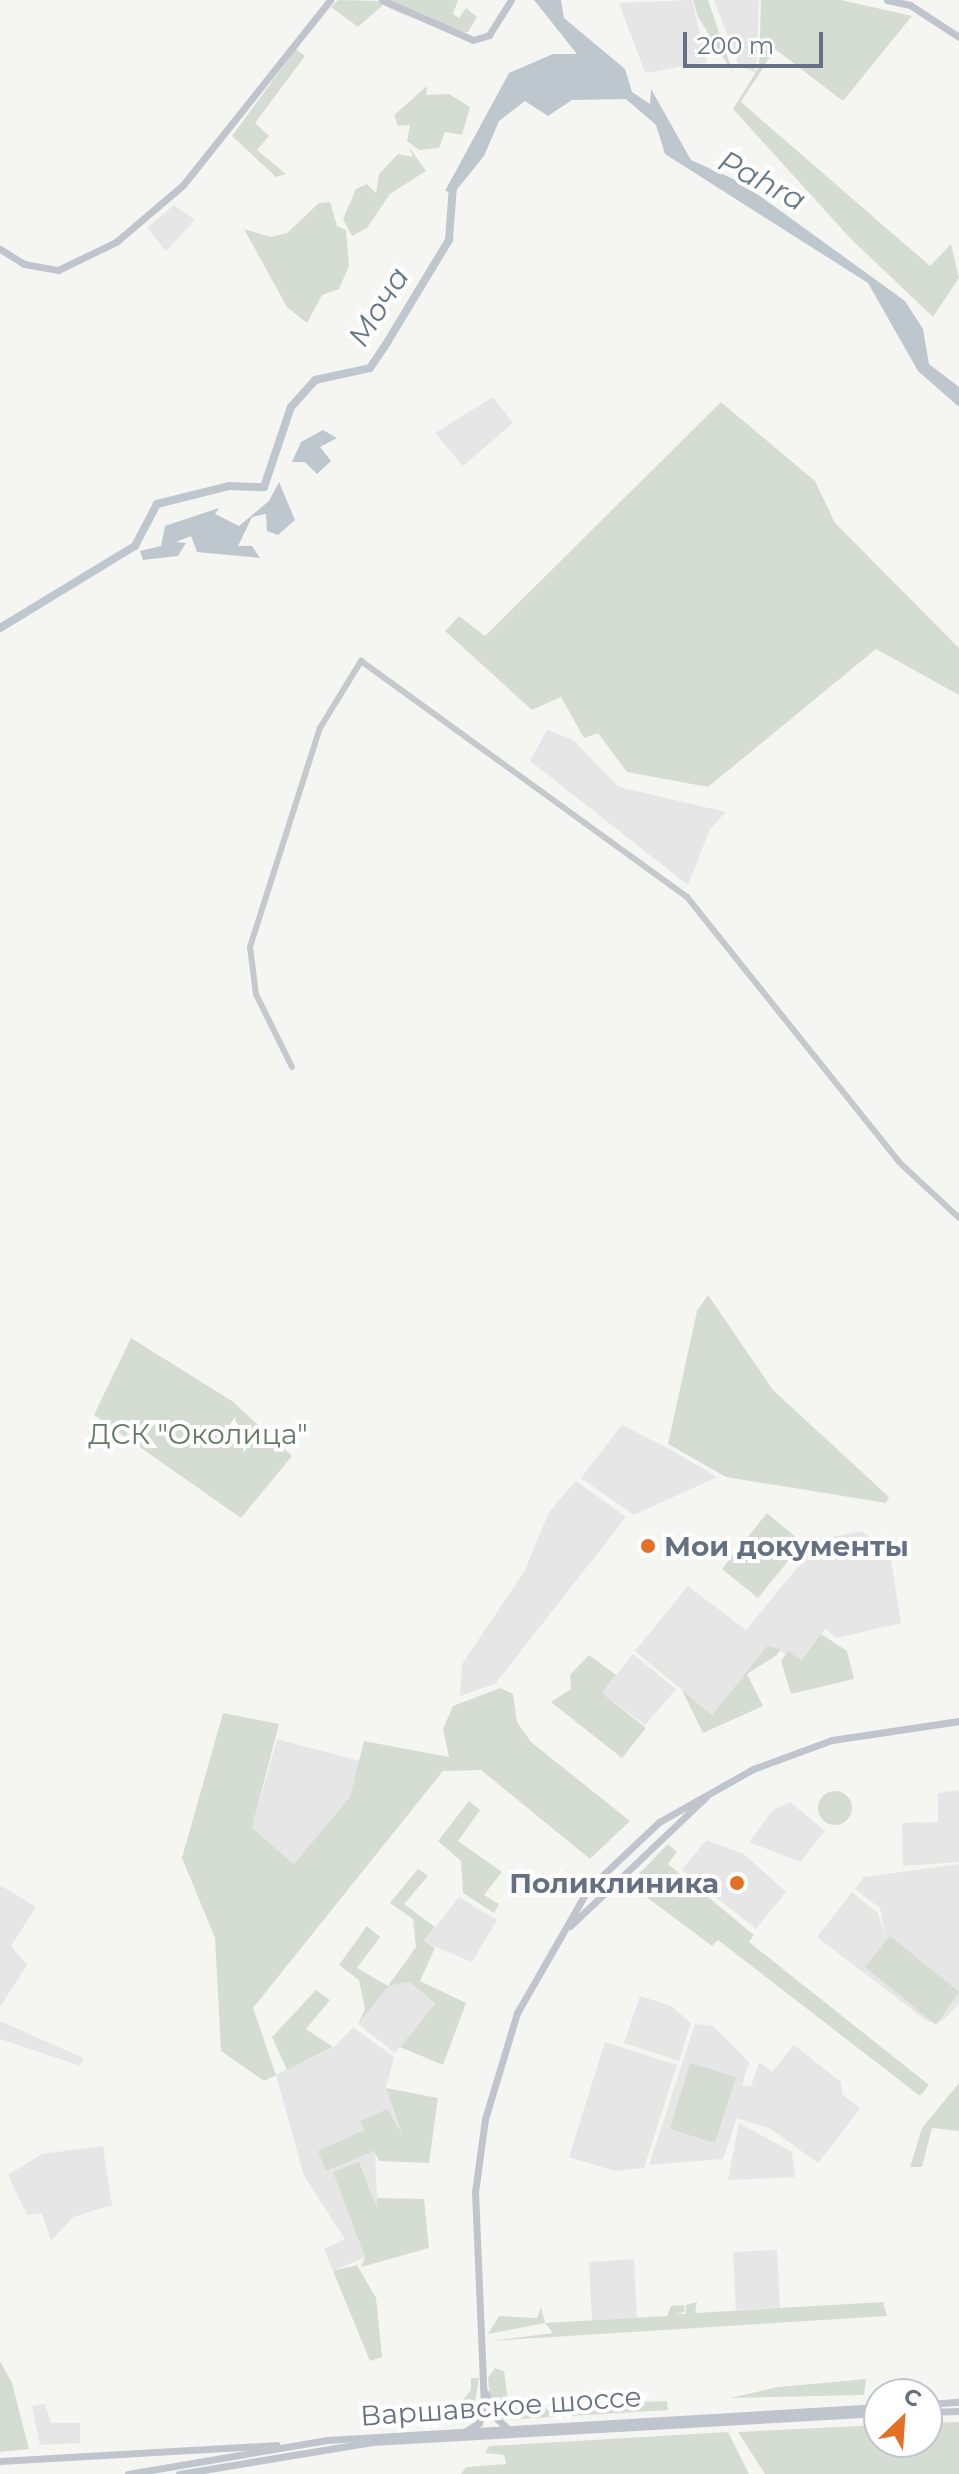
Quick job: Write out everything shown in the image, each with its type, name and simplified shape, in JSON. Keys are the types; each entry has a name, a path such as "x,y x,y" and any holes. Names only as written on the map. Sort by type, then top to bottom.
{"main road":[{"path":"0,249 24,264 58,270 116,242 183,185 330,0"},
{"path":"382,0 473,40 492,31 510,0"},
{"path":"887,0 910,5 959,37"},
{"path":"466,2431 482,2418 484,2383 475,2208 483,2130 517,2013 588,1889 670,1814 720,1786 832,1740 959,1721"},
{"path":"559,1937 677,1821 720,1786"},
{"path":"670,1814 677,1821"},
{"path":"588,1889 595,1899"},
{"path":"484,2383 491,2411 508,2429"},
{"name":"Варшавское шоссе","path":"128,2474 277,2445 863,2408"},
{"name":"Варшавское шоссе","path":"179,2474 372,2442 863,2414"},
{"path":"0,2461 277,2445"}],"street":[{"path":"292,1067 256,994 250,947 320,728 361,661 687,897 899,1162 959,1218"}],"shaded area":[{"path":"534,0 561,0 564,18 625,69 632,92 650,104 651,89 691,160 742,183 905,301 923,329 929,364 959,387 959,407 918,371 868,283 665,154 656,125 626,99 572,100 548,116 525,101 499,121 484,156 454,193 445,191 509,73 553,54 577,54"},
{"path":"692,0 707,62 645,73 619,3"},
{"path":"714,0 759,0 756,73 739,66"},
{"path":"174,205 195,220 166,251 147,228"},
{"path":"493,397 513,423 463,466 435,433"},
{"path":"323,430 337,438 320,447 331,461 317,474 305,462 292,462 301,442"},
{"path":"279,482 295,520 278,535 267,531 266,514 252,517 238,546 252,546 260,558 197,552 191,536 176,542 186,543 178,556 143,560 140,551 161,546 165,526 219,508 215,514 239,526 269,501"},
{"path":"547,730 572,739 619,787 726,812 710,829 688,885 530,761"},
{"path":"622,1425 717,1477 634,1515 581,1478"},
{"path":"576,1481 626,1517 495,1684 460,1696 462,1664 524,1572 549,1512"},
{"path":"862,1531 890,1554 901,1623 837,1638 825,1629 800,1660 767,1646 712,1715 635,1651 688,1586 746,1630 821,1539"},
{"path":"633,1654 676,1689 645,1725 602,1693"},
{"path":"277,1739 360,1761 350,1797 294,1864 252,1828"},
{"path":"959,1790 959,1862 903,1866 902,1823 938,1822 938,1793"},
{"path":"790,1802 825,1831 800,1862 749,1842 773,1810"},
{"name":"Поликлиника","path":"706,1840 744,1854 786,1892 756,1929 682,1870"},
{"path":"959,1864 959,2004 941,2022 928,2022 817,1937 852,1892 878,1913 885,1934 880,1908 855,1889 864,1877"},
{"path":"0,1885 36,1907 11,1946 27,1965 0,2007"},
{"path":"459,1897 497,1920 472,1962 424,1942"},
{"path":"409,1982 435,2005 395,2053 358,2024 389,1986"},
{"path":"640,1996 671,2006 691,2023 679,2061 624,2043"},
{"path":"0,2021 83,2058 81,2066 0,2039"},
{"path":"695,2024 713,2026 749,2062 742,2085 751,2087 759,2062 772,2072 794,2045 841,2082 842,2094 860,2109 818,2163 771,2129 737,2118 723,2159 649,2165"},
{"path":"353,2027 394,2057 386,2088 404,2140 375,2151 377,2198 407,2239 333,2271 324,2249 345,2239 304,2176 276,2075 333,2048"},
{"path":"605,2042 677,2065 644,2168 615,2171 569,2157"},
{"path":"739,2123 792,2152 795,2177 728,2180"},
{"path":"103,2146 112,2205 73,2217 51,2241 42,2213 27,2215 8,2175 42,2154"},
{"path":"777,2250 780,2308 736,2310 733,2252"},
{"path":"634,2259 637,2318 592,2320 589,2262"},
{"path":"45,2404 51,2423 80,2423 80,2443 40,2445 32,2406"}],"green space":[{"path":"338,0 380,1 415,20 383,5 358,27 331,7"},
{"path":"387,0 458,0 453,14 459,18 466,8 477,17 468,32 453,33"},
{"path":"693,0 708,0 733,73 698,17"},
{"path":"761,0 841,0 912,16 843,101 775,49 741,102 930,266 951,244 959,278 933,317 850,238 733,109 759,67"},
{"path":"296,49 305,56 255,123 269,136 257,150 286,174 276,177 232,136"},
{"path":"427,86 426,95 449,94 470,107 462,135 445,132 439,148 419,150 407,141 410,125 398,126 394,115"},
{"path":"409,147 426,171 390,194 367,228 352,236 343,219 356,189 367,184 376,193 379,174 398,154 413,157"},
{"path":"330,202 337,226 346,230 349,266 339,289 322,295 307,323 287,307 244,229 271,237 287,233 319,203"},
{"path":"721,402 815,481 835,523 959,648 959,695 876,649 708,787 627,772 598,733 584,738 561,697 532,710 445,631 459,616 485,636"},
{"path":"708,1295 773,1390 889,1497 886,1503 726,1477 668,1444 697,1311"},
{"name":"ДСК \"Околица\"","path":"131,1338 232,1401 292,1456 241,1518 94,1415"},
{"path":"767,1513 803,1543 758,1598 722,1569"},
{"path":"821,1634 847,1651 854,1679 791,1694 781,1661 788,1651 801,1660"},
{"path":"767,1646 780,1649 777,1655 747,1674 763,1706 703,1733 682,1690 712,1715"},
{"path":"589,1655 616,1675 602,1693 646,1728 622,1758 551,1702 571,1689 570,1675"},
{"path":"500,1688 513,1694 517,1722 531,1742 630,1821 590,1859 481,1770 443,1771 253,2008 276,2075 264,2081 221,2051 215,1938 182,1858 223,1713 279,1724 252,1828 294,1864 350,1797 364,1741 449,1757 443,1729 453,1706"},
{"path":"835,1791 847,1796 852,1808 847,1820 835,1825 823,1820 818,1808 823,1796"},
{"path":"469,1801 480,1810 458,1841 502,1872 484,1895 499,1904 494,1913 463,1893 461,1861 438,1841"},
{"path":"668,1844 677,1852 668,1864 754,1935 749,1942 929,2085 920,2096 718,1940 712,1946 629,1884"},
{"path":"418,1869 428,1876 404,1904 435,1927 424,1941 435,1948 420,1981 466,2003 443,2065 400,2047 435,2004 409,1982 389,1986 358,2024 365,2009 359,1980 339,1965 367,1926 380,1937 357,1968 388,1986 416,1947 413,1919 390,1903"},
{"path":"890,1936 959,1992 936,2025 865,1967"},
{"path":"316,1990 330,2000 306,2029 333,2047 287,2070 272,2037"},
{"path":"690,2063 736,2077 715,2143 670,2129"},
{"path":"959,2083 959,2131 932,2128 922,2167 910,2167 922,2128"},
{"path":"386,2088 438,2098 429,2163 379,2161 374,2151 326,2171 318,2151 364,2130 360,2121 387,2109 402,2134"},
{"path":"359,2162 377,2209 377,2198 424,2199 429,2248 361,2267 365,2257 333,2172"},
{"path":"357,2265 376,2298 382,2357 370,2361 333,2271"},
{"path":"697,2302 695,2313 883,2302 887,2316 489,2341 553,2333 545,2323 667,2316 671,2306 684,2305 685,2312 675,2314 686,2314 686,2305"},
{"path":"541,2307 545,2323 488,2334 499,2316 537,2318"},
{"path":"0,2361 12,2383 29,2449 0,2452"},
{"path":"495,2368 504,2371 509,2408 667,2401 668,2410 504,2420 491,2406 488,2378"},
{"path":"471,2378 479,2378 472,2421 416,2421 448,2418 471,2390"},
{"path":"863,2379 863,2395 730,2398 778,2387"},
{"path":"943,2422 959,2422 959,2474 765,2474 738,2432 863,2426 863,2458 943,2458"},
{"path":"728,2432 749,2474 461,2474 466,2467 506,2464 504,2455 485,2453 489,2446"}],"waterway":[{"name":"Моча","path":"0,628 135,546 157,504 229,486 264,487 291,407 315,380 370,368 388,341 449,240 453,185"}],"place":[{"name":"Мои документы","path":"648,1546"},
{"name":"Поликлиника","path":"737,1883"}],"water label":[{"name":"Pahra","path":"762,181"}]}
